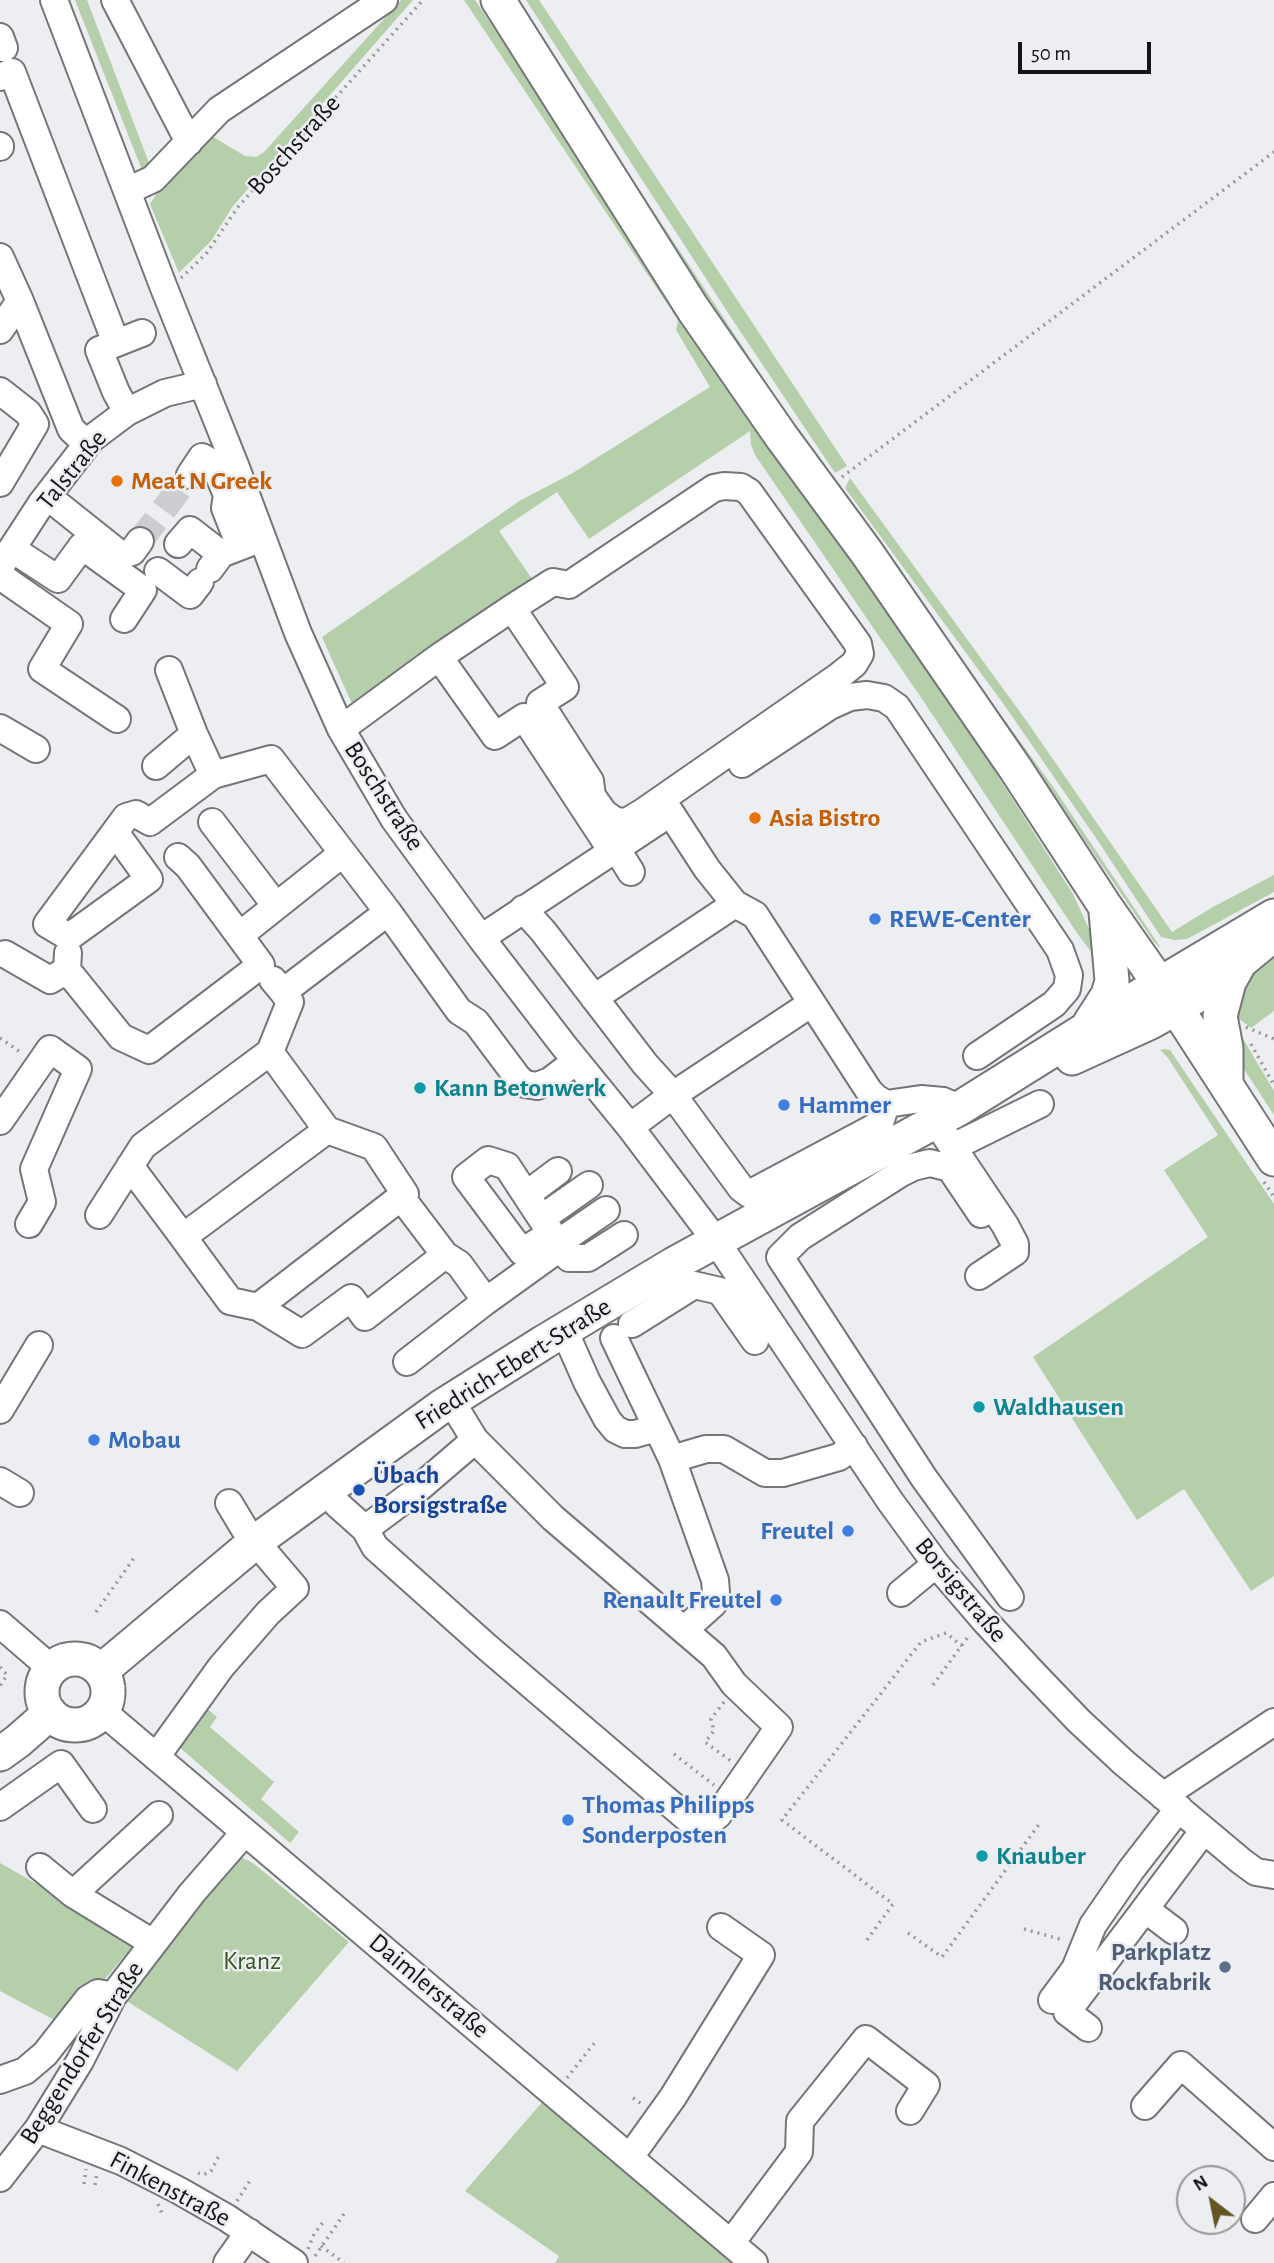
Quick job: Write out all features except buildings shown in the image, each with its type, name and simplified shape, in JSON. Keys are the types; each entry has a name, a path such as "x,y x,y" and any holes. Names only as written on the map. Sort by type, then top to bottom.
{"main road":[{"path":"498,0 693,309 867,553 1015,768 1274,1159"},
{"path":"1085,1030 1108,995 1112,981 1105,906"},
{"path":"1168,996 1274,916"},
{"path":"1168,996 1204,992 1274,934"},
{"path":"1226,1085 1226,1048 1220,1016 1229,982 1239,965"},
{"name":"Friedrich-Ebert-Straße","path":"950,1126 1085,1030 1168,996"},
{"name":"Friedrich-Ebert-Straße","path":"102,1671 255,1542 325,1489 451,1401 564,1329 716,1241 950,1126 1142,1027 1168,996"},
{"path":"74,1659 94,1664 102,1671 108,1691 107,1702 91,1721 76,1725 62,1722 50,1713 44,1702 42,1689 46,1676 52,1669 64,1661 74,1659"},
{"path":"0,1754 50,1713"}],"street":[{"name":"Boschstraße","path":"54,0 164,288 204,384 227,558 298,633 341,729 394,818 481,938 716,1241"},
{"path":"115,0 189,142"},
{"path":"127,191 153,179 219,110 384,0"},
{"path":"0,77 12,72 116,343"},
{"path":"0,257 71,429 87,443"},
{"path":"0,330 20,301"},
{"path":"127,412 99,350 142,333"},
{"name":"Talstraße","path":"6,558 42,503 87,443 127,412 165,393 204,384"},
{"path":"0,391 28,413 35,424 0,483 42,503 121,555 136,547 168,558 190,595 227,558 227,495 214,464 202,457 190,475"},
{"path":"341,729 439,657 512,608 553,582 569,585 714,488 724,486 741,487 749,492 858,644 860,654 854,664 839,676 643,812 628,821 617,822 604,813 592,796 590,781 540,703 565,687 512,608"},
{"path":"168,558 190,530 227,558"},
{"path":"6,558 58,579 82,546 143,590 124,619"},
{"path":"0,576 69,624 42,669 117,719"},
{"path":"439,657 495,736 524,717 631,872"},
{"path":"169,670 213,775"},
{"path":"481,938 830,706 850,697 867,695 884,698 897,707 1060,950 1069,975 1067,989 1054,1004 976,1056"},
{"path":"0,728 36,749"},
{"path":"156,766 194,734"},
{"path":"69,937 47,924 126,817 136,814 150,822 213,775 271,759 388,912 459,1011 477,1023 518,1079 525,1084 537,1086 581,1067"},
{"path":"670,812 729,899 755,915 869,1091 886,1104 921,1099 943,1101 979,1216"},
{"path":"99,1215 143,1146 270,1052 290,1002 188,866 178,858 152,820"},
{"path":"212,822 276,906"},
{"path":"115,832 149,879"},
{"path":"240,935 343,853"},
{"path":"69,937 178,858"},
{"path":"594,998 735,904"},
{"path":"523,909 543,931 645,1064 673,1095 741,1188 749,1194 873,1128 880,1123 886,1104"},
{"path":"283,992 388,912"},
{"path":"69,937 67,970 121,1037 149,1050 261,965"},
{"path":"5,954 50,980 67,970"},
{"path":"630,1127 673,1095 812,1003"},
{"path":"0,1121 50,1049 78,1069 34,1169 42,1202 29,1224"},
{"path":"258,1307 405,1194 374,1147 327,1130 270,1052"},
{"path":"950,1126 1040,1104"},
{"path":"184,1237 327,1130"},
{"path":"606,1210 553,1235 523,1252 466,1177 488,1160 507,1166 526,1195 553,1235 569,1258 588,1258 624,1234"},
{"path":"979,1276 1015,1252 1015,1244 979,1216 950,1168 930,1163 901,1173 800,1237 779,1257 925,1478 1010,1597"},
{"path":"130,1166 230,1301 258,1307 302,1334 351,1298 365,1317 444,1255"},
{"path":"526,1195 558,1171"},
{"path":"407,1362 486,1301 553,1235 589,1185"},
{"path":"401,1197 444,1255 459,1264 486,1301"},
{"name":"Borsigstraße","path":"716,1241 890,1501 936,1564 985,1621 1079,1721 1171,1802 1256,1872 1274,1875"},
{"path":"684,1630 714,1603 715,1580 623,1331 694,1286 720,1291 755,1341"},
{"path":"564,1329 587,1382 615,1430 635,1434 657,1428"},
{"path":"0,1410 39,1345"},
{"path":"325,1489 337,1504 365,1529 375,1547 477,1639 700,1829 718,1815 779,1727 736,1687 714,1657 553,1518 475,1440 451,1401"},
{"path":"365,1529 412,1494 475,1440"},
{"path":"672,1459 706,1449 724,1449 765,1473 783,1474 839,1457 854,1446"},
{"path":"156,1757 222,1667 268,1613 295,1588 255,1542 229,1503"},
{"path":"901,1592 936,1564"},
{"path":"0,1624 52,1669"},
{"name":"Daimlerstraße","path":"102,1711 754,2263"},
{"path":"1052,2000 1075,1969 1093,1925 1171,1802 1274,1722"},
{"path":"0,1807 61,1764 93,1809"},
{"path":"73,1894 159,1815"},
{"path":"1088,2028 1068,2012 1205,1830"},
{"name":"Beggendorfer Straße","path":"0,2178 38,2129 80,2061 113,1996 245,1832"},
{"path":"40,1867 73,1894 153,1943"},
{"path":"1145,1909 1174,1931"},
{"path":"630,2157 673,2097 761,1955 721,1927"},
{"path":"0,2080 25,2071 45,2054 88,1999 98,1993 113,1996"},
{"path":"731,2243 799,2152 800,2121 866,2039 926,2085 910,2110"},
{"path":"1145,2106 1181,2066 1274,2147"},
{"name":"Finkenstraße","path":"38,2129 123,2162 178,2190 249,2232 301,2257"},
{"path":"1255,2219 1274,2196"},
{"path":"227,2263 249,2232"}],"path":[{"name":"Boschstraße","path":"164,288 185,276 206,254 238,207 423,0"},
{"path":"822,492 1274,152"},
{"path":"1238,1023 1274,1040"},
{"path":"96,1612 134,1558"},
{"path":"933,1685 972,1632 985,1621"},
{"path":"867,1940 893,1904 782,1820 921,1642 946,1633 962,1646"},
{"path":"0,1667 7,1675 0,1686"},
{"path":"736,1687 712,1719 714,1731 705,1742 748,1774"},
{"path":"674,1754 731,1797"},
{"path":"908,1933 942,1957 1040,1823"},
{"path":"1024,1929 1083,1946"},
{"path":"554,2093 596,2041"},
{"path":"198,2173 203,2175 211,2171 220,2154"},
{"path":"309,2263 346,2211"},
{"path":"301,2257 325,2220"},
{"path":"321,2246 344,2263"}],"green space":[{"path":"75,0 87,0 149,163 142,170"},
{"path":"401,0 413,0 233,206 211,241 179,273 150,204 170,172 210,135 245,156 256,157 264,152"},
{"path":"464,0 475,0 924,660 1073,894 1096,944 1100,964 755,455 750,431 589,539 557,492 499,531 532,579 353,706 322,637 521,500 571,474 710,387 676,330 678,320"},
{"path":"517,0 623,165 822,467 779,415"},
{"path":"526,0 539,0 847,466 835,473"},
{"path":"850,478 1028,723 1172,932 1274,875 1274,892 1187,939 1161,937 1005,706 845,488"},
{"path":"912,593 1054,788 1161,948 1154,942"},
{"path":"1274,941 1274,1011 1251,1028 1230,1012 1235,980"},
{"path":"1236,1027 1274,1091 1274,1115 1242,1066"},
{"path":"1160,1050 1170,1050 1274,1204 1274,1576 1251,1591 1184,1489 1137,1520 1033,1357 1208,1237 1164,1170 1218,1135"},
{"path":"203,1705 217,1717 210,1727 274,1782 261,1799 299,1832 290,1843 178,1746"},
{"name":"Kranz","path":"237,1855 253,1863 349,1942 237,2071 122,1998"},
{"path":"0,1863 137,1941 99,1986 60,2023 0,1991"},
{"path":"545,2099 736,2263 555,2263 559,2256 465,2191"}],"tunnel":[{"path":"140,541 190,475"}],"place":[{"name":"Meat N Greek","path":"117,481"},
{"name":"Asia Bistro","path":"755,818"},
{"name":"REWE-Center","path":"875,919"},
{"name":"Kann Betonwerk","path":"420,1088"},
{"name":"Hammer","path":"784,1105"},
{"name":"Waldhausen","path":"979,1407"},
{"name":"Mobau","path":"94,1440"},
{"name":"Übach Borsigstraße","path":"359,1490"},
{"name":"Freutel","path":"848,1531"},
{"name":"Renault Freutel","path":"776,1600"},
{"name":"Thomas Philipps Sonderposten","path":"568,1820"},
{"name":"Knauber","path":"982,1856"},
{"name":"Parkplatz Rockfabrik","path":"1225,1967"}]}
